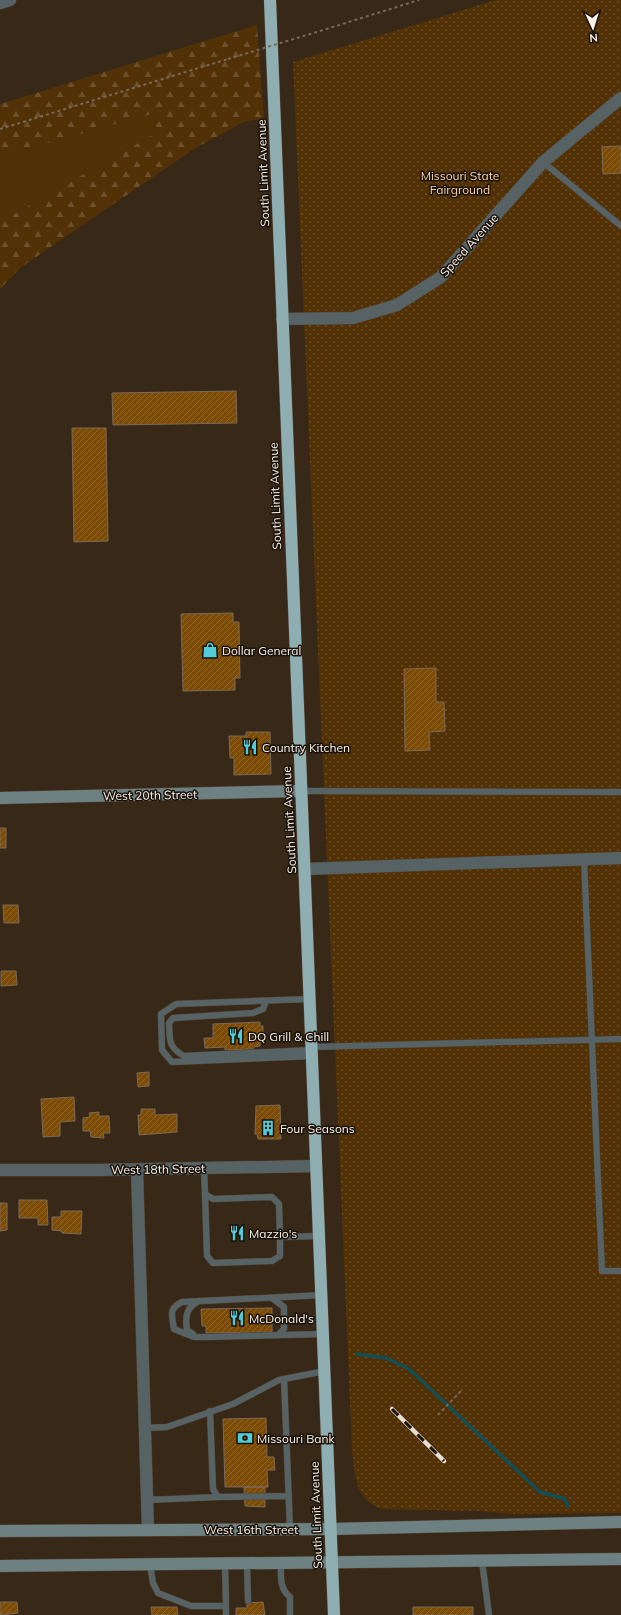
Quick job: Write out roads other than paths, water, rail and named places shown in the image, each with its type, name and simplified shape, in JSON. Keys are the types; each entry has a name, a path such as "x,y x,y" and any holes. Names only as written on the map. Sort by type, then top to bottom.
{"highway":[{"name":"South Limit Avenue","path":"270,0 334,1615"}],"main road":[{"name":"West 20th Street","path":"0,798 301,792"},
{"name":"West 16th Street","path":"0,1530 331,1529 621,1522"},
{"path":"0,1566 332,1563 621,1558"}],"street":[{"path":"0,3 10,0"},
{"name":"Speed Avenue","path":"282,319 353,318 397,305 441,277 543,162 621,98"},
{"path":"305,869 621,858"},
{"name":"West 18th Street","path":"0,1170 137,1170 316,1166"},
{"path":"137,1170 148,1530"}],"lane":[{"path":"543,162 621,226"},
{"path":"301,792 621,792"},
{"path":"584,860 602,1271 621,1271"},
{"path":"310,999 176,1004 160,1014 162,1050 172,1062 312,1051"},
{"path":"266,1001 263,1008 253,1013 173,1018 169,1023 170,1044 174,1050 184,1056 621,1039"},
{"path":"204,1168 207,1256 213,1263 272,1261 280,1256 279,1204 272,1197 214,1199 205,1194"},
{"path":"280,1237 319,1236"},
{"path":"322,1295 182,1302 174,1306 172,1312 174,1329 194,1337 323,1334"},
{"path":"270,1298 284,1307 284,1329 278,1335"},
{"path":"201,1301 195,1303 189,1309 185,1317 187,1330 197,1336 209,1337"},
{"path":"145,1428 167,1427 232,1404 279,1380 325,1371"},
{"path":"284,1380 290,1529"},
{"path":"210,1411 213,1489 218,1497"},
{"path":"147,1500 289,1496"},
{"path":"482,1560 489,1615"},
{"path":"281,1563 281,1584 285,1592 290,1597 290,1615"},
{"path":"225,1564 226,1615"},
{"path":"247,1564 248,1601"},
{"path":"150,1565 153,1583 158,1592 191,1606 226,1606"}],"waterway":[{"path":"357,1354 386,1358 409,1369 540,1492 565,1499 568,1506"}],"railway":[{"path":"392,1409 444,1461"}],"place":[{"name":"Dollar General","path":"210,650"},
{"name":"Country Kitchen","path":"250,747"},
{"name":"DQ Grill & Chill","path":"236,1036"},
{"name":"Four Seasons","path":"268,1128"},
{"name":"Mazzio's","path":"237,1233"},
{"name":"McDonald's","path":"237,1318"},
{"name":"Missouri Bank","path":"245,1438"}],"park label":[{"name":"Missouri State Fairground","path":"460,182"}]}
